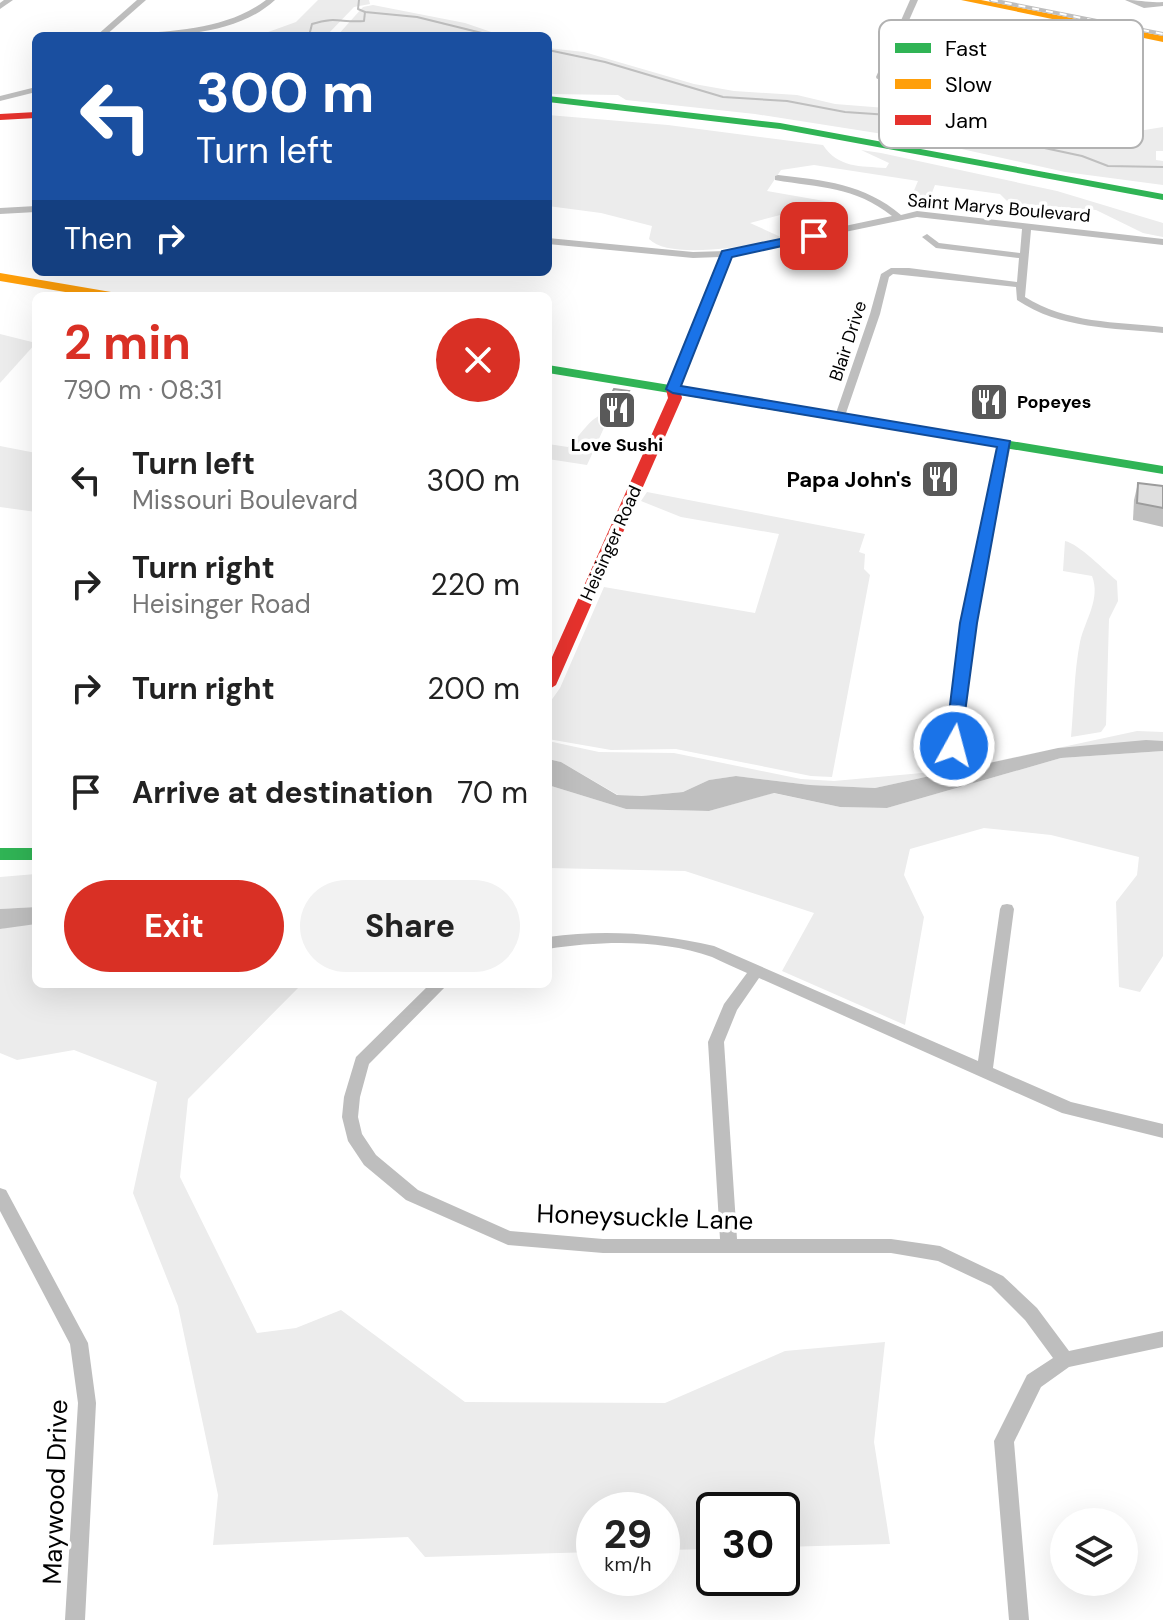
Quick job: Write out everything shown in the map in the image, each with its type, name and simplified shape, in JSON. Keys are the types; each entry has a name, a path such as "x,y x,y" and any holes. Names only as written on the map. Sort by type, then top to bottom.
{"main road":[{"path":"966,0 1067,20"},
{"path":"1143,35 1163,39"},
{"path":"552,99 727,117 879,144"},
{"path":"552,109 756,128 1163,200"},
{"path":"0,117 32,115"},
{"path":"0,131 32,128"},
{"path":"903,148 1163,191"},
{"path":"994,164 1163,200"},
{"path":"971,165 1163,216"},
{"path":"0,277 88,292"},
{"path":"552,370 1163,470"},
{"name":"Heisinger Road","path":"552,677 675,398 673,389"},
{"path":"0,854 32,854"}],"street":[{"path":"0,7 9,0"},
{"path":"104,32 142,0"},
{"path":"158,32 241,20 258,12 271,0"},
{"path":"905,20 914,0"},
{"path":"1129,0 1144,6 1163,4"},
{"path":"0,99 32,90"},
{"path":"778,178 857,189 882,202 897,216"},
{"path":"0,211 32,209"},
{"path":"917,214 921,227"},
{"name":"Saint Marys Boulevard","path":"552,241 652,253 726,254 917,214 1163,242"},
{"path":"1027,225 1020,298 1033,309 1056,316 1163,330"},
{"path":"927,237 936,245 1022,256"},
{"name":"Heisinger Road","path":"673,389 726,254"},
{"name":"Blair Drive","path":"840,416 875,314 884,276 891,271 909,271 1020,285"},
{"path":"954,746 969,623 1005,444"},
{"path":"984,1072 1007,909"},
{"path":"552,942 591,935 663,939 714,952 1068,1108 1163,1131"},
{"path":"729,1246 716,1042 730,1008 756,971"},
{"name":"Honeysuckle Lane","path":"436,988 362,1061 350,1117 354,1136 370,1160 412,1195 508,1238 603,1246 891,1246 940,1254 997,1281 1031,1314 1065,1360"},
{"name":"Maywood Drive","path":"0,1195 5,1216 79,1343 87,1403 75,1620"},
{"path":"1019,1620 1004,1441 1034,1381 1065,1360 1163,1339"}],"shaded area":[{"path":"318,0 369,0 370,4 354,7 330,32 268,32 296,22"},
{"path":"373,5 465,23 491,32 341,32 363,7"},
{"path":"552,48 584,52 694,84 879,107 879,133 755,114 626,100 618,95 552,94"},
{"path":"552,115 668,125 823,145 843,162 886,168 889,163 861,150 881,153 1057,191 1163,223 1163,237 1143,233 1096,210 1009,203 1000,194 935,185 925,210 907,207 918,181 814,165 781,170 767,191 830,202 750,223 783,238 713,249 675,249 660,246 649,239 652,226 601,213 552,207"},
{"path":"1163,127 1163,151 1156,151 1156,160 1163,161 1163,185 1065,172 957,148 1143,148 1143,130"},
{"path":"0,334 32,342 32,347 0,383"},
{"path":"601,415 608,419 587,465 552,460 552,445 568,447"},
{"path":"0,446 32,452 32,511 0,507"},
{"path":"647,492 865,534 859,552 865,554 864,569 870,575 832,777 811,776 676,749 611,750 552,740 552,699 560,688 604,587 755,613 779,534 681,517 641,501"},
{"path":"1065,541 1084,552 1117,581 1118,601 1109,619 1106,725 1101,732 1071,737 1078,653 1095,593 1092,576 1063,571"},
{"path":"1137,731 1163,732 1163,741 1058,748 875,788 810,785 736,776 709,780 683,792 642,796 618,795 552,760 552,742 599,752 674,753 801,779 834,781 955,770"},
{"path":"1163,741 1163,751 1061,758 887,808 840,807 774,793 709,811 626,809 552,786 552,760 561,762 617,795 642,796 683,792 709,780 736,776 810,785 875,788 1058,748"},
{"path":"1163,751 1163,956 1140,992 1119,987 1116,902 1137,875 1139,857 1051,835 984,828 910,849 904,875 924,917 905,1025 782,971 814,913 685,871 552,868 552,786 626,809 709,811 773,793 840,807 887,808 1061,758"},
{"path":"32,874 32,907 0,909 0,877"},
{"path":"32,907 32,925 0,929 0,909"},
{"path":"32,924 32,988 298,988 188,1099 180,1177 257,1333 296,1328 341,1310 465,1402 665,1403 785,1351 885,1342 874,1442 890,1544 800,1546 800,1492 696,1492 696,1549 680,1550 680,1492 576,1492 576,1553 425,1557 408,1537 213,1545 218,1495 178,1306 133,1193 157,1082 74,1050 17,1060 0,1053 0,929"}],"building":[{"path":"614,389 629,391 620,408 606,405"},
{"path":"1138,483 1163,486 1163,508 1137,503"}],"waterway":[{"path":"359,0 358,9 365,12"},
{"path":"310,32 312,24 320,22 364,21 365,12"},
{"path":"365,12 417,17 478,32"},
{"path":"552,51 605,62 723,97 787,101 845,112 879,114"},
{"path":"1045,148 1082,156 1108,166 1163,167"}],"railway":[{"path":"991,0 1092,20"},
{"path":"1143,30 1163,34"}],"traffic: fast":[{"path":"552,99 780,126 879,144"},
{"path":"899,148 1163,197"},
{"path":"552,370 1163,470"},
{"path":"0,854 32,854"}],"traffic: slow":[{"path":"966,0 1067,20"},
{"path":"1143,35 1163,39"},
{"path":"0,277 88,292"}],"traffic: jam":[{"path":"0,117 32,115"},
{"path":"552,676 675,398 673,389"}],"place":[{"name":"Popeyes","path":"989,402"},
{"name":"Love Sushi","path":"617,410"},
{"name":"Papa John's","path":"940,479"}],"route":[{"path":"814,236 726,254 673,389 1005,444 969,623 954,746"}]}
